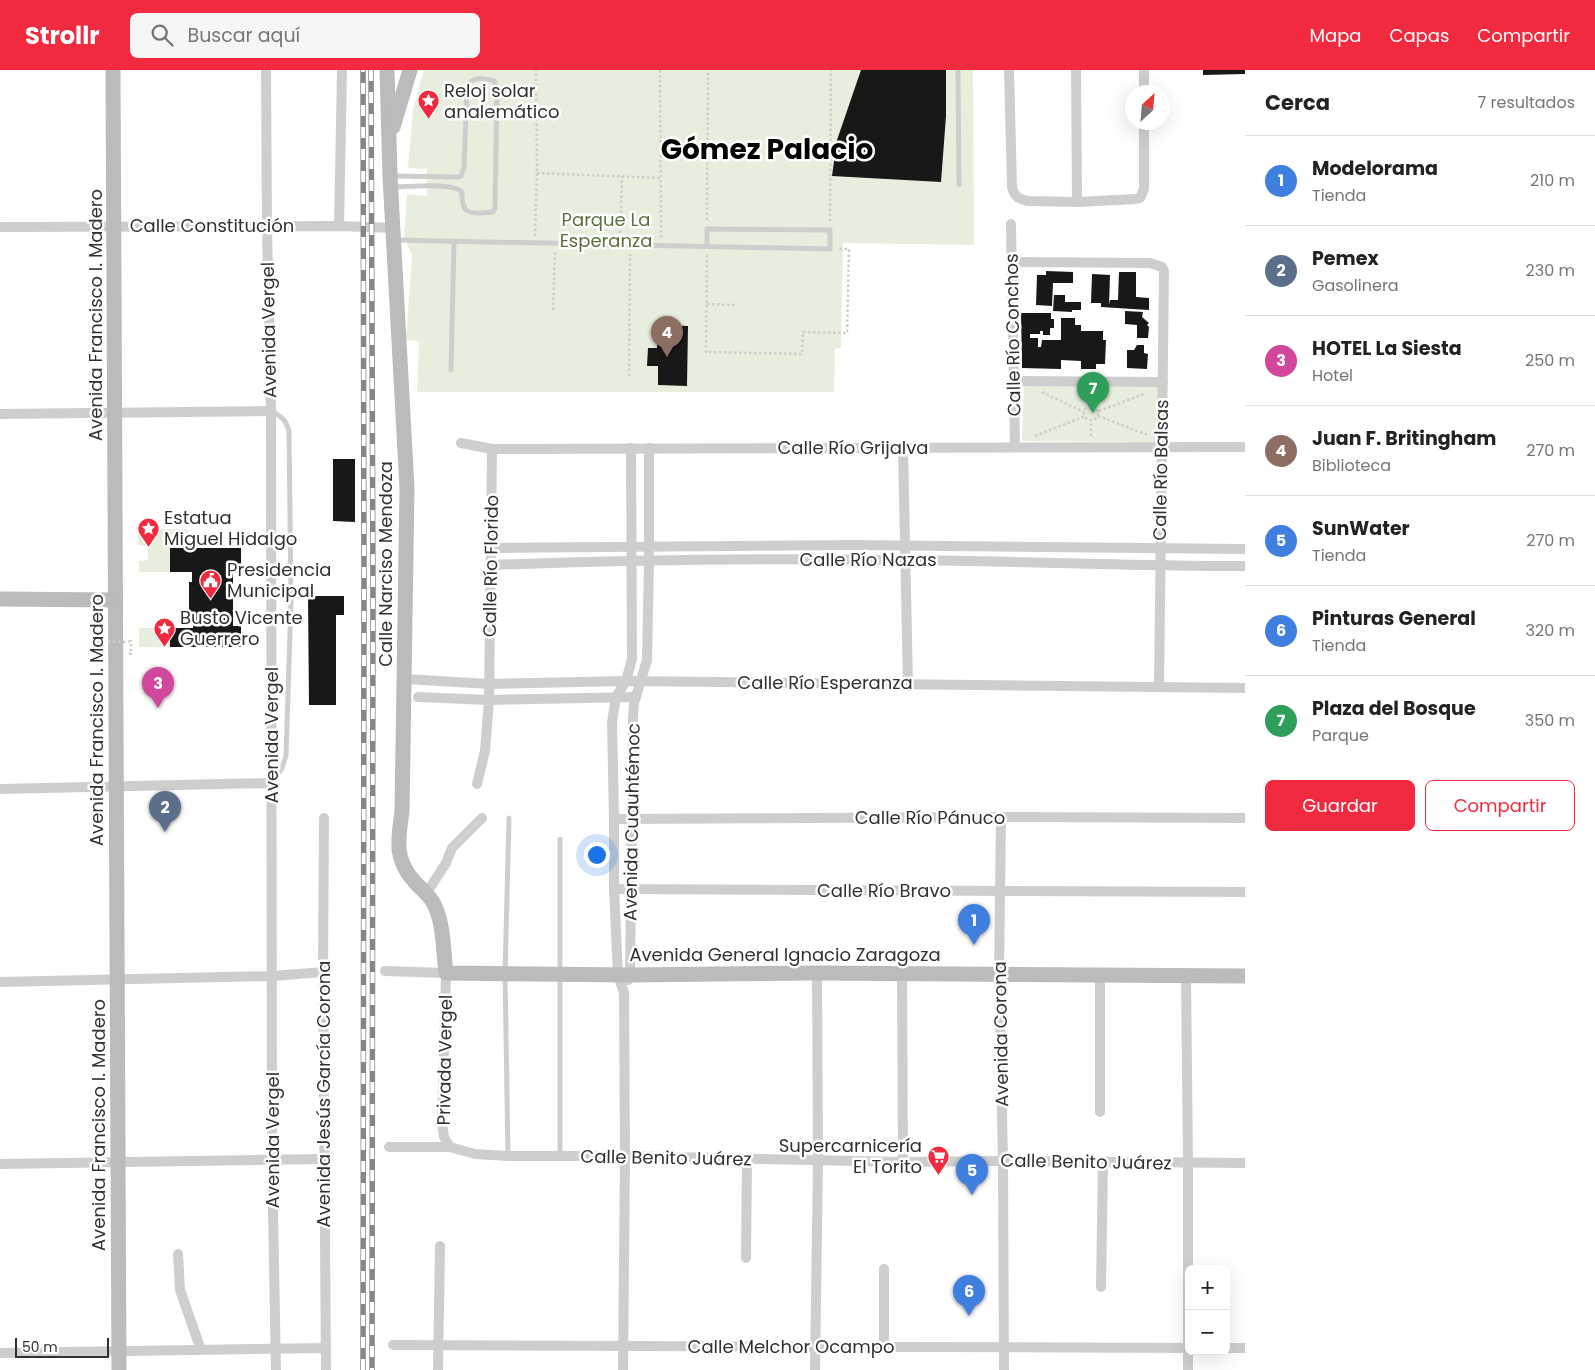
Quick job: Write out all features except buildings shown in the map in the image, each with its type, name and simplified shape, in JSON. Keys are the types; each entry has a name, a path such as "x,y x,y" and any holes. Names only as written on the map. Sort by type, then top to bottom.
{"street":[{"name":"Avenida Francisco I. Madero","path":"113,70 119,1370"},
{"name":"Avenida Vergel","path":"266,70 271,411 272,1159 276,1370"},
{"path":"340,226 342,70"},
{"name":"Calle Narciso Mendoza","path":"387,70 388,143 407,488 402,812 398,839 402,865 434,903 442,928 446,972"},
{"name":"Calle Narciso Mendoza","path":"388,143 410,70"},
{"path":"1009,70 1013,192 1021,200 1028,202 1077,202 1136,199 1142,194 1144,188 1144,130"},
{"path":"1076,70 1077,202"},
{"path":"1144,70 1144,85"},
{"name":"Calle Río Conchos","path":"1011,224 1015,447"},
{"name":"Calle Constitución","path":"0,227 340,226 394,234"},
{"name":"Calle Río Balsas","path":"1012,262 1150,263 1162,267 1165,278 1158,686"},
{"path":"1014,381 1163,382"},
{"path":"0,414 271,411"},
{"name":"Calle Río Grijalva","path":"461,444 492,449 1245,447"},
{"name":"Avenida Cuauhtémoc","path":"624,975 614,889 612,722 616,697 626,681 632,659 630,448"},
{"name":"Avenida Cuauhtémoc","path":"622,1370 625,1156 624,975 632,889 632,718 647,660 649,448"},
{"path":"903,448 908,684"},
{"name":"Calle Río Florido","path":"477,784 485,752 489,700 492,449"},
{"name":"Calle Río Nazas","path":"492,548 905,545 1245,549"},
{"name":"Calle Río Nazas","path":"492,564 631,560 905,560 1245,566"},
{"path":"0,599 116,600"},
{"name":"Calle Río Esperanza","path":"405,679 489,684 642,681 1245,688"},
{"path":"418,697 489,700 636,697"},
{"path":"0,789 272,783"},
{"name":"Avenida Corona","path":"1001,817 999,974 1003,1161 1004,1370"},
{"name":"Avenida Jesús García Corona","path":"324,818 323,972 326,1370"},
{"path":"426,894 446,863 452,848 482,818"},
{"name":"Calle Río Pánuco","path":"614,819 1245,818"},
{"name":"Calle Río Bravo","path":"614,889 1245,892"},
{"name":"Avenida General Ignacio Zaragoza","path":"385,971 624,975 817,973 1245,976"},
{"path":"0,982 273,976 323,972"},
{"name":"Privada Vergel","path":"446,972 442,1124 444,1137 450,1147"},
{"path":"814,1370 818,1161 817,973"},
{"path":"902,974 903,1162"},
{"path":"1100,974 1100,1112"},
{"path":"1186,975 1188,1310"},
{"name":"Calle Benito Juárez","path":"389,1147 450,1147 475,1154 508,1156 625,1156 903,1162 1245,1163"},
{"path":"0,1164 325,1159"},
{"path":"746,1258 747,1159"},
{"path":"1101,1287 1103,1162"},
{"path":"438,1370 440,1246"},
{"path":"178,1254 180,1290 201,1350"},
{"path":"884,1269 884,1348"},
{"name":"Calle Melchor Ocampo","path":"393,1345 1185,1348"},
{"path":"0,1352 326,1348"},
{"path":"1230,1348 1245,1348"},
{"path":"1188,1355 1188,1370"}],"lane":[{"path":"958,70 959,185"},
{"path":"476,79 494,81 498,89 496,208 493,212 467,211 463,205 462,192 457,188 390,182 460,176 464,167 467,86 470,81 476,79"},
{"path":"394,234 454,241 630,245 830,248 830,230 707,229 707,246"},
{"path":"451,370 454,241"},
{"path":"271,411 281,416 287,423 289,431 291,600 286,756 282,768 272,783"},
{"path":"508,1156 505,973 509,818"},
{"path":"560,839 560,1156"}],"path":[{"path":"535,243 537,173 536,70"},
{"path":"660,70 661,245"},
{"path":"707,229 708,70"},
{"path":"830,230 831,70"},
{"path":"537,173 661,178"},
{"path":"620,244 622,176"},
{"path":"554,310 555,243"},
{"path":"629,376 630,245"},
{"path":"707,246 706,352 802,354 803,332 847,333 849,249"},
{"path":"706,304 734,305"},
{"path":"1090,385 1091,406"},
{"path":"1039,391 1084,414 1091,420"},
{"path":"1098,412 1144,393"},
{"path":"1091,406 1095,407 1098,416"},
{"path":"1031,438 1084,414 1086,408 1091,406"},
{"path":"1091,420 1098,416"},
{"path":"1098,416 1153,437"},
{"path":"1090,442 1091,420"},
{"path":"100,656 100,640 94,640 94,654 98,655 98,641 128,642"}],"green space":[{"name":"Parque La Esperanza","path":"424,70 973,70 974,245 843,243 841,348 835,349 834,392 417,392 419,341 406,340 412,255 404,238 407,194 427,196 427,169 408,168 413,110"},
{"path":"1024,384 1163,386 1162,442 1022,441"},
{"path":"138,529 188,529 188,548 170,548 170,572 139,572 139,561 148,560 148,546 138,545"},
{"path":"139,628 170,628 170,647 139,647"}],"railway":[{"path":"363,70 363,1370"},
{"path":"371,70 373,587 372,1370"}],"place":[{"name":"Reloj solar analemático","path":"428,120"},
{"name":"Juan F. Britingham","path":"667,357"},
{"name":"Plaza del Bosque","path":"1093,413"},
{"name":"Estatua Miguel Hidalgo","path":"148,547"},
{"name":"Presidencia Municipal","path":"211,599"},
{"name":"Busto Vicente Guerrero","path":"164,647"},
{"name":"HOTEL La Siesta","path":"158,708"},
{"name":"Pemex","path":"165,832"},
{"name":"Modelorama","path":"974,945"},
{"name":"Supercarnicería El Torito","path":"938,1175"},
{"name":"SunWater","path":"972,1195"},
{"name":"Pinturas General","path":"969,1316"}],"district":[{"name":"Gómez Palacio","path":"767,149"}]}
